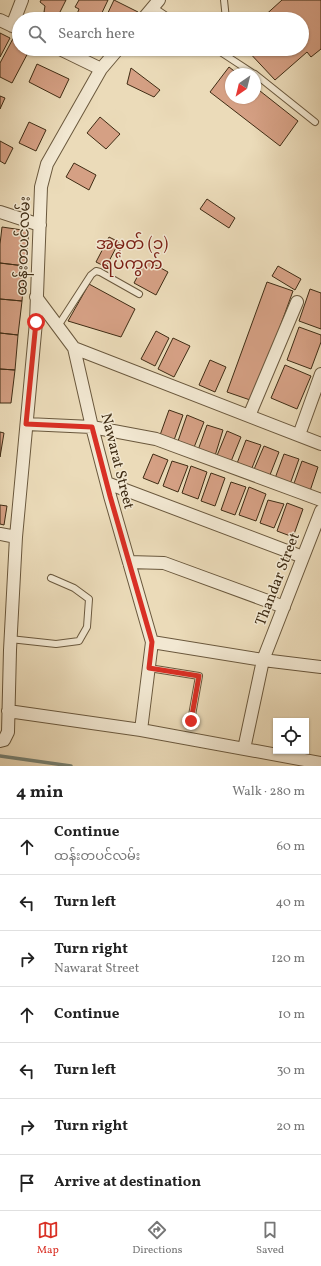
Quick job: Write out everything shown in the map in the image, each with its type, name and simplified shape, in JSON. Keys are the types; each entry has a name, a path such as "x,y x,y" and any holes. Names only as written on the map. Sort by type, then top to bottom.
{"street":[{"path":"19,12 22,0"},
{"path":"149,12 156,4"},
{"path":"0,20 12,26"},
{"path":"74,56 101,69"},
{"name":"ထန်းတပင်လမ်း","path":"2,741 8,732 7,646 36,322 41,187 47,164 101,69 112,56"},
{"path":"0,212 40,225"},
{"name":"Nawarat Street","path":"36,297 74,348 106,483 152,642"},
{"path":"249,416 297,302"},
{"path":"74,348 321,444"},
{"path":"299,435 321,374"},
{"path":"26,424 92,427 156,439 321,500"},
{"path":"106,483 303,557"},
{"name":"Thandar Street","path":"244,749 264,660 321,511"},
{"path":"0,534 16,537"},
{"path":"129,562 164,563 284,607"},
{"path":"141,730 152,642 264,660 321,667"},
{"path":"8,710 141,730 321,763"}],"lane":[{"path":"224,0 225,12"},
{"path":"156,4 164,12"},
{"path":"227,56 246,68"},
{"path":"261,79 315,122"},
{"path":"58,326 91,275 96,271 139,294"},
{"path":"7,646 56,644 79,641 87,627 88,599 74,588 51,578"},
{"path":"149,668 199,676 191,721"}],"building":[{"path":"41,0 66,0 60,12 44,12 45,6 40,2"},
{"path":"79,0 108,0 102,12 78,12 79,9 75,7"},
{"path":"114,0 138,12 108,12"},
{"path":"282,0 321,0 321,49 311,57 309,54 309,12 269,12"},
{"path":"0,33 10,38 0,57"},
{"path":"12,40 12,56 26,56 12,83 0,77 0,63"},
{"path":"253,56 302,56 275,80"},
{"path":"37,64 69,79 60,98 29,82"},
{"path":"131,68 160,90 154,97 127,84"},
{"path":"225,72 225,104 210,92"},
{"path":"261,92 298,121 280,146 226,104 261,104"},
{"path":"0,96 5,98 0,109"},
{"path":"100,117 120,134 106,149 87,133"},
{"path":"29,122 46,130 36,151 19,143"},
{"path":"0,141 13,148 5,164 0,161"},
{"path":"74,163 96,175 89,190 66,177"},
{"path":"207,199 235,218 229,228 200,209"},
{"path":"2,227 29,231 25,266 0,263"},
{"path":"109,237 119,242 106,267 96,262"},
{"path":"146,260 168,272 156,295 134,283"},
{"path":"0,263 25,266 22,301 0,299"},
{"path":"278,266 301,279 295,290 272,276"},
{"path":"267,282 293,291 253,401 227,392"},
{"path":"89,284 135,309 121,337 68,321"},
{"path":"310,289 321,293 321,329 299,321"},
{"path":"0,299 22,301 18,335 0,333"},
{"path":"299,327 321,335 321,342 311,369 287,360"},
{"path":"156,331 169,338 155,366 141,359"},
{"path":"0,333 18,335 15,370 0,369"},
{"path":"173,338 190,346 174,377 158,369"},
{"path":"210,360 226,367 215,392 199,385"},
{"path":"285,365 311,376 297,409 271,398"},
{"path":"0,369 15,370 11,403 0,403"},
{"path":"169,410 183,415 173,443 159,438"},
{"path":"187,415 204,422 193,450 177,444"},
{"path":"207,425 223,430 214,459 197,453"},
{"path":"227,431 241,437 230,464 216,458"},
{"path":"0,432 4,433 0,457"},
{"path":"246,440 261,445 250,473 236,466"},
{"path":"264,446 279,452 268,480 252,474"},
{"path":"153,454 168,460 158,484 143,478"},
{"path":"284,454 299,459 289,487 274,481"},
{"path":"172,461 188,466 178,492 163,486"},
{"path":"302,461 318,467 309,494 292,489"},
{"path":"191,466 207,472 198,499 182,493"},
{"path":"211,473 225,478 215,506 201,501"},
{"path":"231,482 246,487 235,515 221,510"},
{"path":"249,487 266,494 256,521 239,515"},
{"path":"268,500 284,504 274,528 260,523"},
{"path":"287,503 303,509 293,537 277,531"},
{"path":"0,505 7,506 4,525 0,524"}],"waterway":[{"path":"0,756 71,766"}],"district":[{"name":"အမှတ် (၁) ရပ်ကွက်","path":"132,253"}],"route":[{"path":"36,322 26,424 92,427 110,496 152,642 149,668 199,676 191,721"}]}
